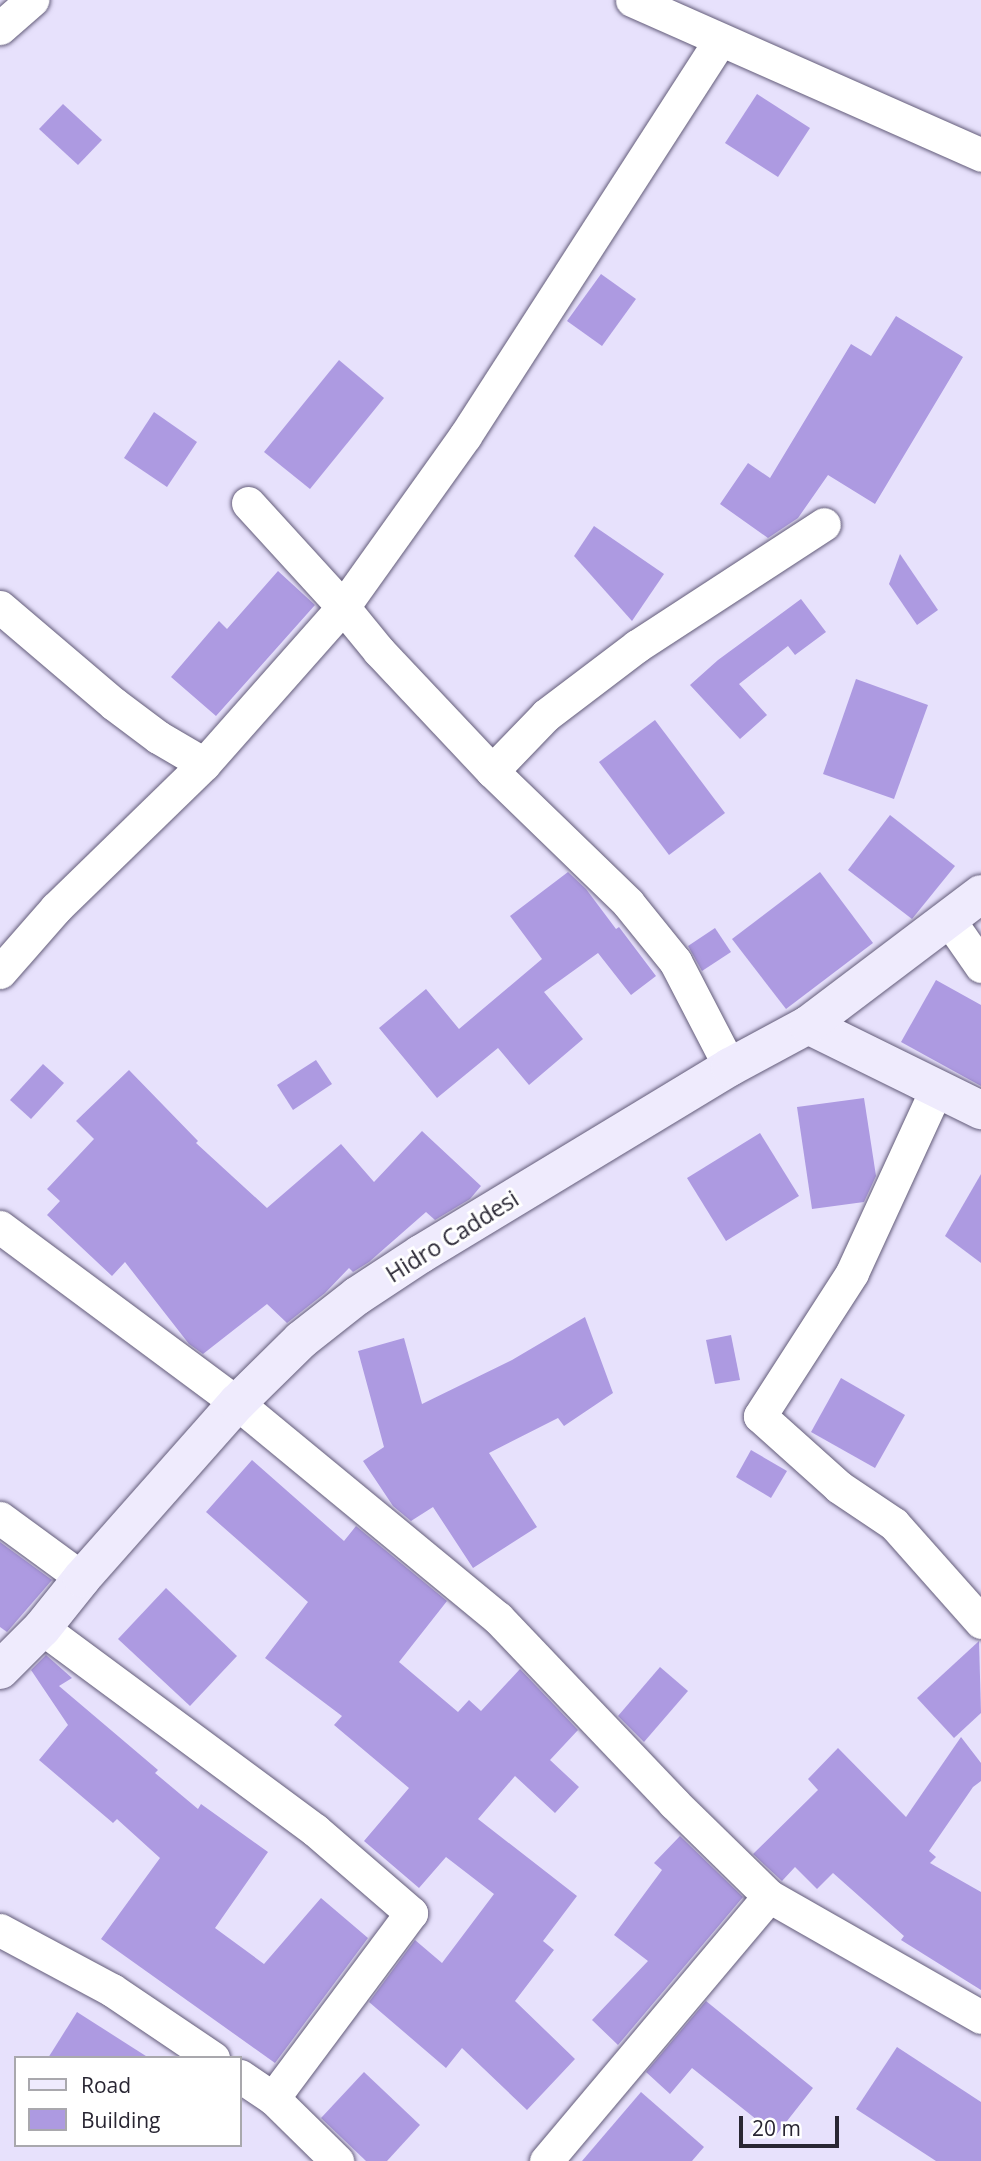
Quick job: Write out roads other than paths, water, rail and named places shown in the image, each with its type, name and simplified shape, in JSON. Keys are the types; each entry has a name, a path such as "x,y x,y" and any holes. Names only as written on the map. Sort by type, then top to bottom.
{"street":[{"path":"0,28 32,0"},
{"path":"632,0 981,155"},
{"path":"0,972 56,908 204,764 343,607 465,436 720,40"},
{"path":"248,503 343,607 379,651 492,771 628,903 675,961 730,1067"},
{"path":"492,771 546,715 637,646 824,524"},
{"path":"0,607 114,704 158,737 204,764"},
{"name":"Hidro Caddesi","path":"0,1670 42,1628 82,1578 237,1403 301,1340 357,1296 730,1067 808,1025 981,894"},
{"path":"949,919 981,966"},
{"path":"808,1025 981,1110"},
{"path":"936,1090 852,1273 760,1416 839,1487 894,1524 981,1622"},
{"path":"0,1227 237,1403 498,1618 674,1803 769,1896 981,2017"},
{"path":"0,1518 82,1578"},
{"path":"42,1628 315,1830 411,1913 273,2098"},
{"path":"546,2161 769,1896"},
{"path":"0,1930 112,1990 210,2056"},
{"path":"242,2077 273,2098 337,2161"}]}
